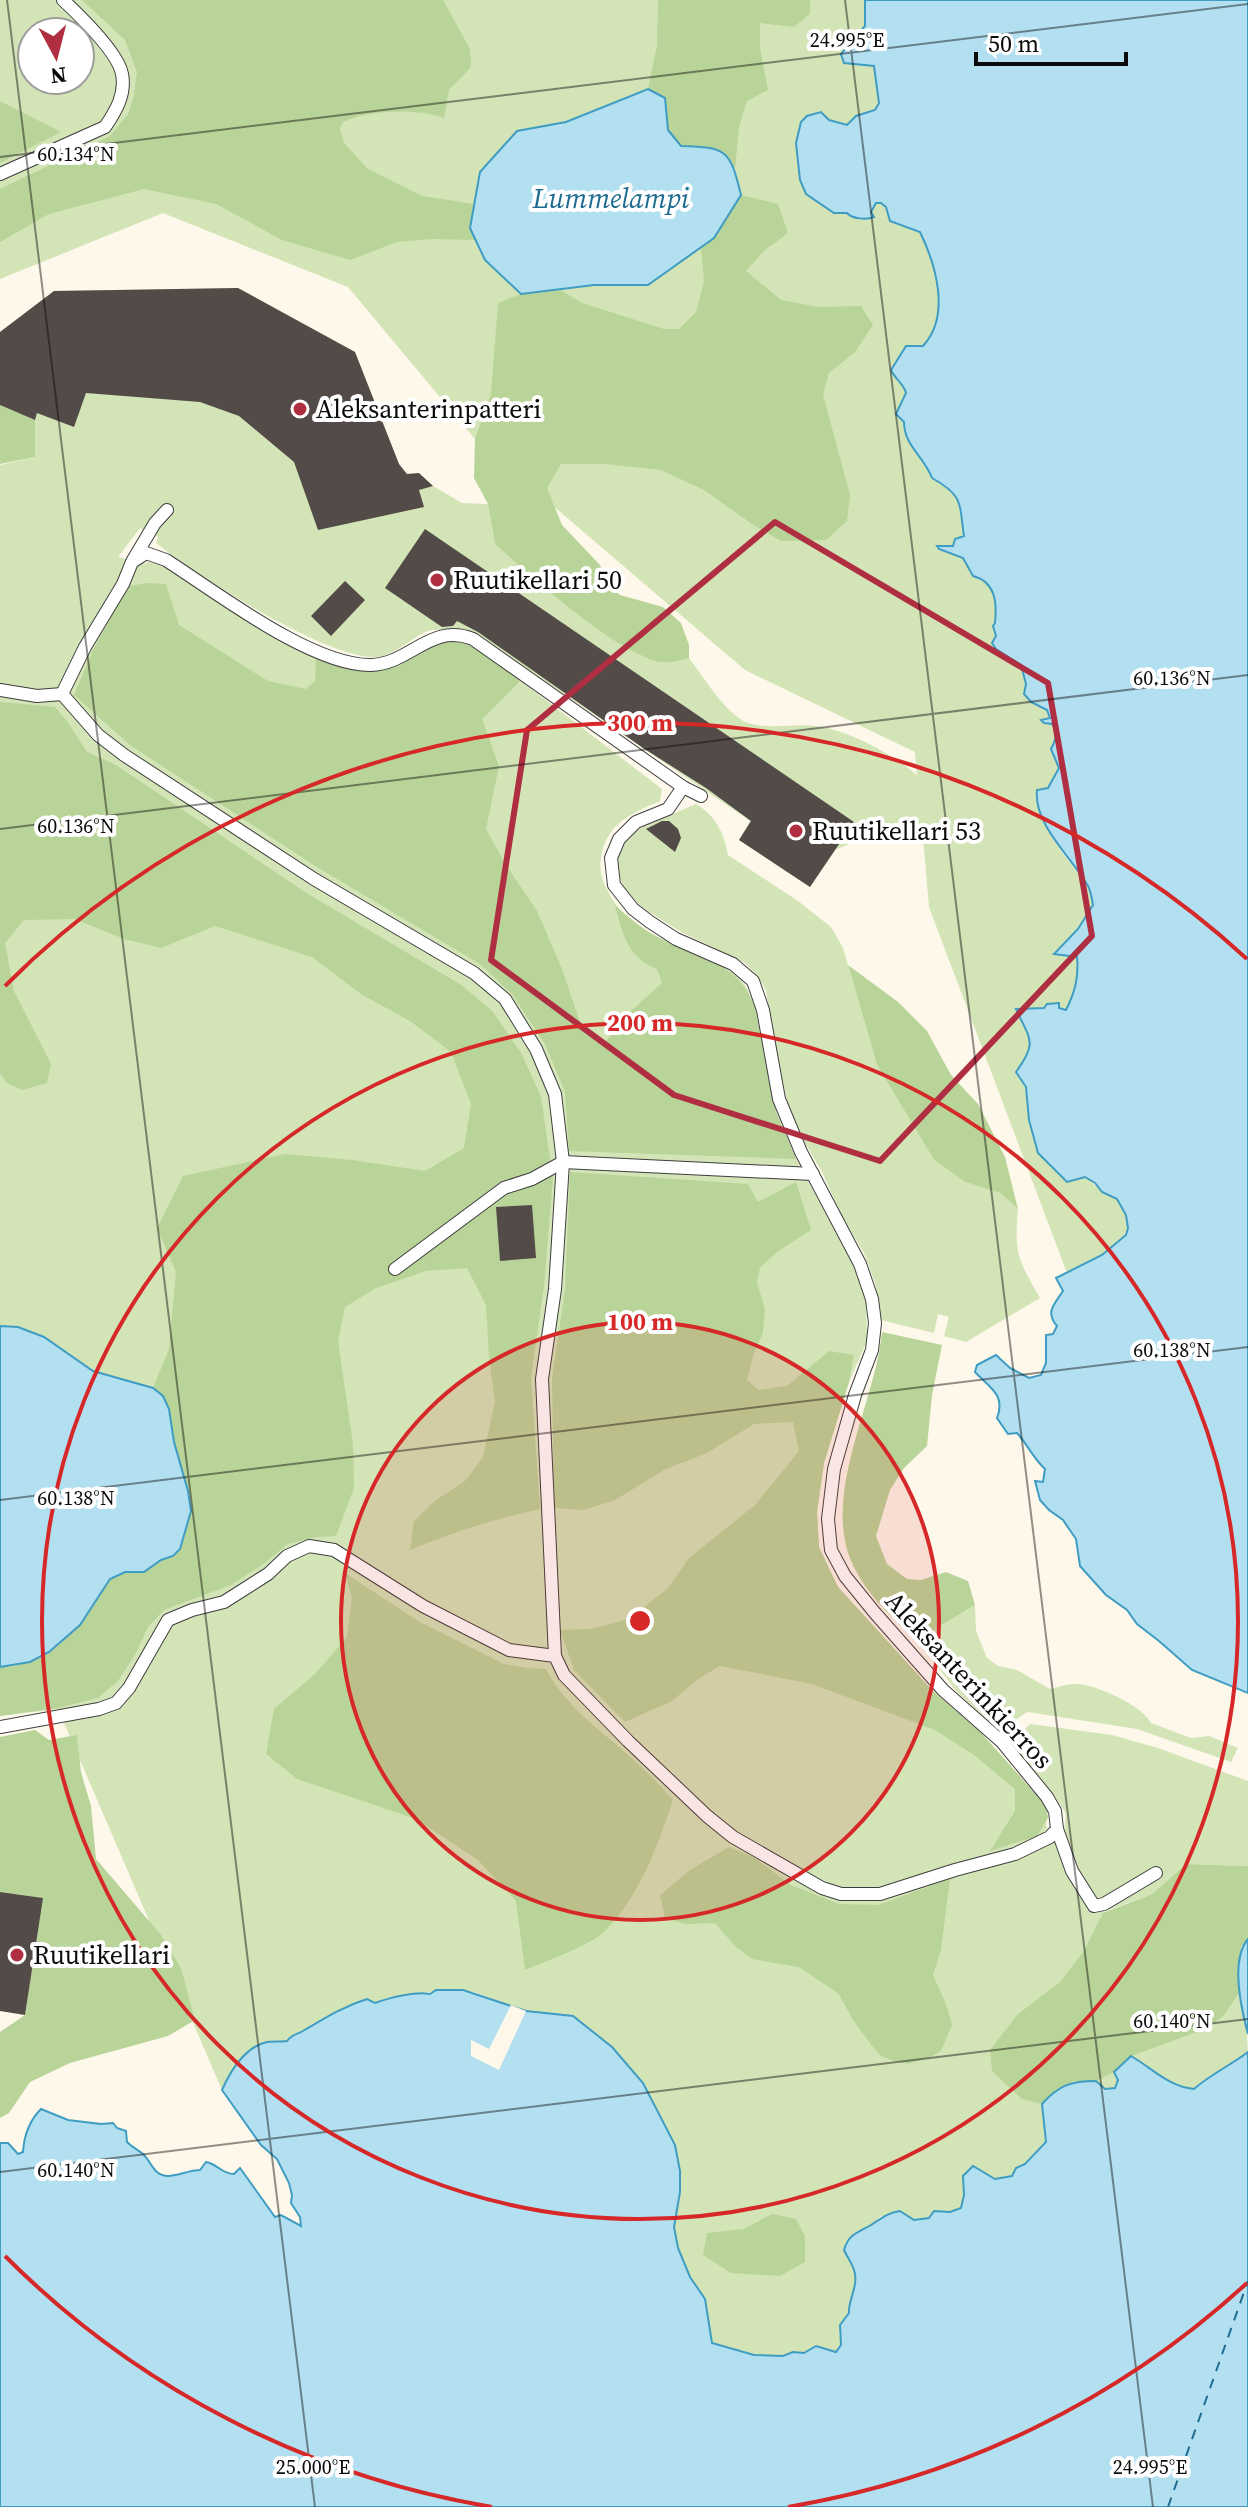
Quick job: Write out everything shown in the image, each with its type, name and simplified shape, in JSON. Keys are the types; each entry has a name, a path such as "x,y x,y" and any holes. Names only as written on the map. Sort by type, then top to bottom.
{"lane":[{"path":"0,174 105,127 122,95 122,73 114,56 63,0"},
{"path":"62,694 132,562 155,523 167,510"},
{"path":"132,562 146,553 156,555 291,640 343,661 385,663 441,635 461,634 473,639 683,787 701,796"},
{"path":"0,690 37,696 62,694"},
{"path":"62,694 98,735 124,755 314,879 474,973 505,999 536,1049 555,1094 563,1162 555,1289 542,1379 555,1656 564,1675 628,1741 733,1837 822,1888 841,1894 880,1894 1015,1854 1050,1837 1057,1829"},
{"name":"Aleksanterinkierros","path":"683,787 668,809 636,822 619,839 611,858 614,885 633,909 650,922 676,939 733,964 753,981 763,1010 779,1099 801,1152 867,1279 875,1323 872,1350 855,1395 834,1469 828,1519 831,1550 845,1576 885,1625 943,1690 1002,1742 1047,1797 1055,1811 1057,1829 1072,1871 1094,1906 1104,1904 1156,1873"},
{"path":"395,1269 504,1188 532,1179 563,1162 813,1174"},
{"path":"0,1727 99,1709 116,1703 129,1688 168,1620 224,1602 268,1574 287,1556 309,1546 334,1550 423,1606 509,1650 555,1656"}],"highlighted area":[{"path":"775,522 1048,683 1092,936 880,1161 674,1095 491,960 527,730"}],"green space":[{"path":"0,0 865,0 865,26 858,66 874,66 879,103 875,110 856,116 847,125 829,120 796,143 800,180 834,213 868,219 876,203 881,203 886,207 890,221 920,232 934,269 938,311 932,336 896,380 904,386 906,393 901,402 904,432 912,448 926,462 932,478 950,490 958,502 964,537 953,546 938,546 963,558 989,586 996,598 997,636 1021,665 1031,702 1047,710 1050,719 1042,719 1044,723 1054,727 1056,736 1051,749 1059,768 1048,788 1036,799 1057,845 1085,882 1093,905 1078,929 1054,953 1077,956 1076,985 1066,1011 1059,1008 1059,1004 1016,1009 1030,1041 1027,1054 1016,1072 1026,1087 1029,1120 1038,1153 1067,1182 1085,1177 1116,1199 1123,1210 1127,1221 1126,1232 1111,1249 1067,1273 929,907 923,837 910,843 860,839 835,850 810,887 739,840 750,821 473,632 431,630 384,655 354,654 327,645 263,613 175,557 156,543 158,537 140,528 118,557 162,565 282,642 337,667 381,670 400,665 422,652 467,645 491,658 662,789 660,801 630,815 609,836 600,862 605,884 621,911 636,924 709,958 746,986 755,1007 776,1112 796,1159 853,1265 866,1302 867,1341 849,1382 824,1463 817,1512 819,1547 838,1587 932,1690 982,1734 1040,1799 1047,1810 1046,1825 1055,1841 1064,1832 1066,1814 1053,1793 1011,1743 1030,1724 1112,1735 1158,1748 1248,1781 1248,1866 1186,1864 1152,1894 1103,1912 1248,1939 1241,1947 1248,2052 1194,2089 1177,2088 1150,2067 1118,2080 1115,2088 1105,2090 1046,2141 1012,2176 995,2179 973,2166 963,2176 961,2208 950,2212 934,2211 929,2218 914,2220 881,2216 870,2226 854,2232 849,2262 855,2271 855,2280 849,2313 839,2332 841,2345 836,2352 816,2346 804,2353 754,2355 712,2343 705,2299 690,2277 678,2248 674,2227 680,2192 675,2145 643,2082 573,2017 526,2011 474,1992 423,1992 387,1998 312,2024 287,2041 259,2045 239,2061 222,2090 58,1709 0,1716 0,465 35,457 0,405 0,332 54,291 238,288 355,352 399,464 406,474 419,473 433,486 462,503 488,504 495,544 662,663 689,658 723,704 740,719 756,725 816,726 843,733 882,751 917,775 915,752 745,670 475,439 348,287 163,213 0,279"},
{"path":"82,0 443,0 470,49 471,67 449,90 444,118 407,112 379,113 343,122 340,129 344,143 368,169 422,196 474,204 470,227 476,240 397,242 350,260 282,240 216,204 144,189 49,214 0,242 0,189 110,136 128,114 137,72 125,40"},
{"path":"658,0 810,0 810,14 794,27 760,23 760,48 768,90 747,101 739,127 735,169 724,155 713,148 682,146 668,130 665,98 648,89 657,46"},
{"path":"2,102 61,132 0,163"},
{"path":"741,195 778,204 788,233 765,250 746,271 781,300 819,307 861,306 873,325 855,352 829,373 823,395 850,495 847,521 826,540 781,541 704,490 661,470 605,464 561,464 547,488 562,525 600,565 609,584 620,595 663,607 681,623 689,645 689,658 659,662 618,643 596,628 495,544 488,504 474,478 475,439 491,394 498,303 521,294 560,290 582,303 664,329 679,329 696,312 704,281 701,247 714,238"},
{"path":"0,405 35,420 35,457 0,464"},
{"path":"166,584 179,625 268,681 306,689 315,681 316,658 347,668 379,671 400,665 442,643 457,642 482,652 520,681 482,719 499,766 486,829 537,911 562,969 583,1031 606,1041 632,1010 662,983 657,969 639,958 628,943 615,905 655,935 728,971 748,992 755,1007 776,1112 796,1159 569,1151 565,1092 545,1044 512,994 480,964 320,869 130,745 74,695 93,650 128,586"},
{"path":"0,702 55,707 87,752 116,765 305,892 463,986 493,1012 521,1053 541,1096 553,1179 544,1286 531,1377 540,1509 474,1526 410,1550 414,1521 436,1500 465,1481 483,1457 495,1402 486,1305 467,1268 426,1271 376,1288 345,1307 338,1341 353,1444 354,1488 336,1536 288,1544 231,1585 164,1610 148,1627 118,1681 98,1698 58,1708 0,1716 0,1667 16,1666 49,1652 80,1625 110,1579 125,1572 144,1572 180,1549 191,1511 188,1491 163,1396 153,1388 169,1349 176,1272 157,1228 183,1176 285,1154 425,1171 464,1148 471,1104 451,1052 410,1021 361,994 312,957 215,926 161,948 124,939 75,919 24,920 5,943 14,991 51,1064 47,1083 22,1090 7,1083 0,1074"},
{"path":"696,804 718,826 728,855 798,901 831,927 843,948 877,1065 934,1160 965,1182 1000,1193 1018,1209 1019,1256 1040,1298 966,1342 944,1336 949,1317 938,1314 934,1333 881,1320 875,1283 864,1253 791,1119 766,990 745,963 681,932 643,908 625,890 617,870 619,850 633,831"},
{"path":"848,965 898,1002 927,1031 951,1075 978,1104 1005,1157 1018,1209 1000,1193 965,1182 934,1160 877,1065"},
{"path":"570,1172 748,1184 758,1202 796,1182 811,1230 777,1252 760,1268 757,1283 765,1309 763,1333 747,1380 759,1390 787,1386 829,1351 854,1355 849,1382 824,1463 817,1512 819,1547 838,1587 932,1690 982,1734 1040,1799 1048,1818 1037,1836 990,1851 1015,1811 1015,1789 974,1755 935,1730 812,1684 720,1666 698,1679 672,1701 625,1722 574,1670 560,1630 590,1629 629,1619 668,1588 689,1558 755,1505 799,1451 793,1422 754,1424 707,1453 664,1470 615,1500 584,1510 554,1508 552,1378 565,1290"},
{"path":"882,1332 942,1345 932,1395 927,1446 904,1468 890,1490 876,1536 887,1564 907,1579 921,1580 946,1572 968,1581 975,1605 917,1640 868,1590 856,1571 846,1544 843,1515 845,1484"},
{"path":"345,1573 418,1621 504,1664 546,1669 578,1711 673,1800 654,1853 637,1887 617,1918 597,1937 525,1970 516,1901 478,1860 416,1819 297,1779 266,1754 274,1709 315,1674 347,1637 352,1598"},
{"path":"975,1605 976,1631 987,1658 998,1666 1017,1670 1050,1689 1075,1684 1105,1691 1128,1703 1151,1723 1191,1738 1209,1736 1238,1748 1231,1762 1137,1729 1028,1712 1000,1731 957,1692 917,1640"},
{"path":"35,1730 49,1740 77,1735 81,1772 91,1806 96,1859 161,1935 181,1968 195,2020 168,2036 70,2063 30,2082 9,2113 0,2118 0,2032 25,2015 42,1898 0,1892 0,1737"},
{"path":"729,1847 755,1858 791,1885 839,1904 878,1905 950,1879 941,1950 933,1975 952,2025 941,2051 908,2064 881,2056 853,2020 839,1994 799,1967 752,1959 735,1946 715,1923 685,1924 665,1918 660,1895 690,1870"},
{"path":"1186,1864 1248,1866 1248,1939 1241,1947 1239,1993 1224,2015 1208,2028 1131,2056 1114,2072 1096,2081 1073,2081 1042,2104 1022,2099 992,2071 990,2050 1018,2014 1060,1982 1084,1951 1103,1913 1152,1894"},
{"path":"772,2214 796,2219 805,2236 805,2262 780,2276 731,2273 703,2255 707,2233 744,2229"}],"water":[{"path":"865,0 1248,0 1248,1693 1192,1670 1137,1624 1127,1610 1106,1595 1080,1566 1076,1539 1063,1520 1040,1500 1035,1481 1043,1482 1045,1469 1017,1433 1008,1434 997,1418 998,1398 975,1372 977,1365 996,1355 1010,1368 1029,1378 1041,1375 1046,1363 1046,1335 1053,1334 1057,1326 1053,1321 1052,1308 1063,1291 1056,1278 1102,1255 1126,1235 1128,1228 1126,1215 1117,1199 1102,1192 1085,1177 1067,1182 1038,1153 1029,1120 1026,1087 1016,1072 1027,1054 1030,1041 1016,1009 1044,1008 1047,1004 1059,1003 1059,1008 1066,1010 1076,984 1077,957 1054,954 1078,929 1093,905 1088,886 1047,828 1037,803 1037,790 1048,788 1059,768 1051,749 1056,736 1054,727 1041,720 1050,718 1047,710 1031,702 1024,694 1026,684 1021,665 992,643 996,636 993,626 996,608 991,588 973,576 963,558 937,546 953,546 955,539 964,536 958,501 950,490 932,478 907,438 904,422 896,414 906,393 891,370 906,346 923,346 937,320 938,290 931,260 920,232 890,221 886,207 881,203 876,203 871,212 874,217 871,218 834,213 806,194 800,180 796,143 801,122 807,116 821,112 829,120 847,125 856,116 875,110 879,103 874,66 844,63 841,54 865,26"},
{"name":"Lummelampi","path":"648,89 665,98 668,130 681,146 708,148 724,154 733,168 741,195 714,238 648,285 594,285 521,294 485,260 470,228 480,172 517,131 566,122"},
{"path":"0,1326 18,1327 44,1337 93,1371 153,1388 163,1396 169,1409 191,1511 180,1549 173,1556 144,1572 125,1572 110,1579 80,1625 49,1652 30,1662 0,1667"},
{"path":"1248,1939 1248,2034 1238,1971 1239,1959"},
{"path":"436,1990 463,1990 526,2011 573,2016 612,2047 643,2083 675,2145 680,2192 674,2227 678,2248 690,2277 705,2299 712,2343 754,2355 804,2353 816,2346 836,2352 841,2345 840,2325 849,2313 856,2279 844,2250 851,2237 895,2212 900,2211 914,2220 929,2218 934,2211 950,2212 961,2208 963,2176 973,2166 995,2179 1012,2176 1016,2168 1025,2164 1046,2142 1042,2104 1060,2088 1072,2083 1096,2081 1105,2089 1115,2088 1118,2080 1114,2072 1131,2056 1169,2081 1194,2089 1248,2052 1248,2507 0,2507 0,2143 8,2143 18,2154 23,2152 28,2129 41,2109 68,2120 113,2123 126,2131 127,2142 143,2154 158,2173 170,2176 200,2170 206,2162 230,2174 240,2168 275,2217 281,2215 301,2226 300,2217 291,2203 289,2183 277,2159 261,2145 222,2090 229,2076 252,2049 267,2042 287,2041 350,2006 367,1999 375,2003 410,1994 430,1994"}],"pier":[{"path":"511,2005 526,2011 499,2070 471,2056 471,2040 489,2049"}],"building":[{"name":"Aleksanterinpatteri","path":"238,288 355,352 399,464 407,474 419,473 433,486 419,490 424,507 318,530 294,462 239,416 200,402 86,393 74,427 37,413 35,420 0,405 0,332 54,291"},
{"path":"425,529 854,822 810,887 739,840 751,821 706,788 643,748 478,632 457,621 453,626 442,627 385,588"},
{"path":"345,581 365,600 331,636 311,616"},
{"path":"669,821 678,829 681,838 675,852 646,829"},
{"path":"532,1205 536,1258 500,1261 496,1207"},
{"name":"Ruutikellari","path":"0,1892 43,1898 25,2015 0,2011"}],"ferry route":[{"path":"1168,2507 1248,2281"}],"place":[{"name":"Aleksanterinpatteri","path":"300,409"},
{"name":"Ruutikellari 50","path":"437,580"},
{"name":"Ruutikellari 53","path":"796,831"},
{"name":"Ruutikellari","path":"17,1955"}]}
